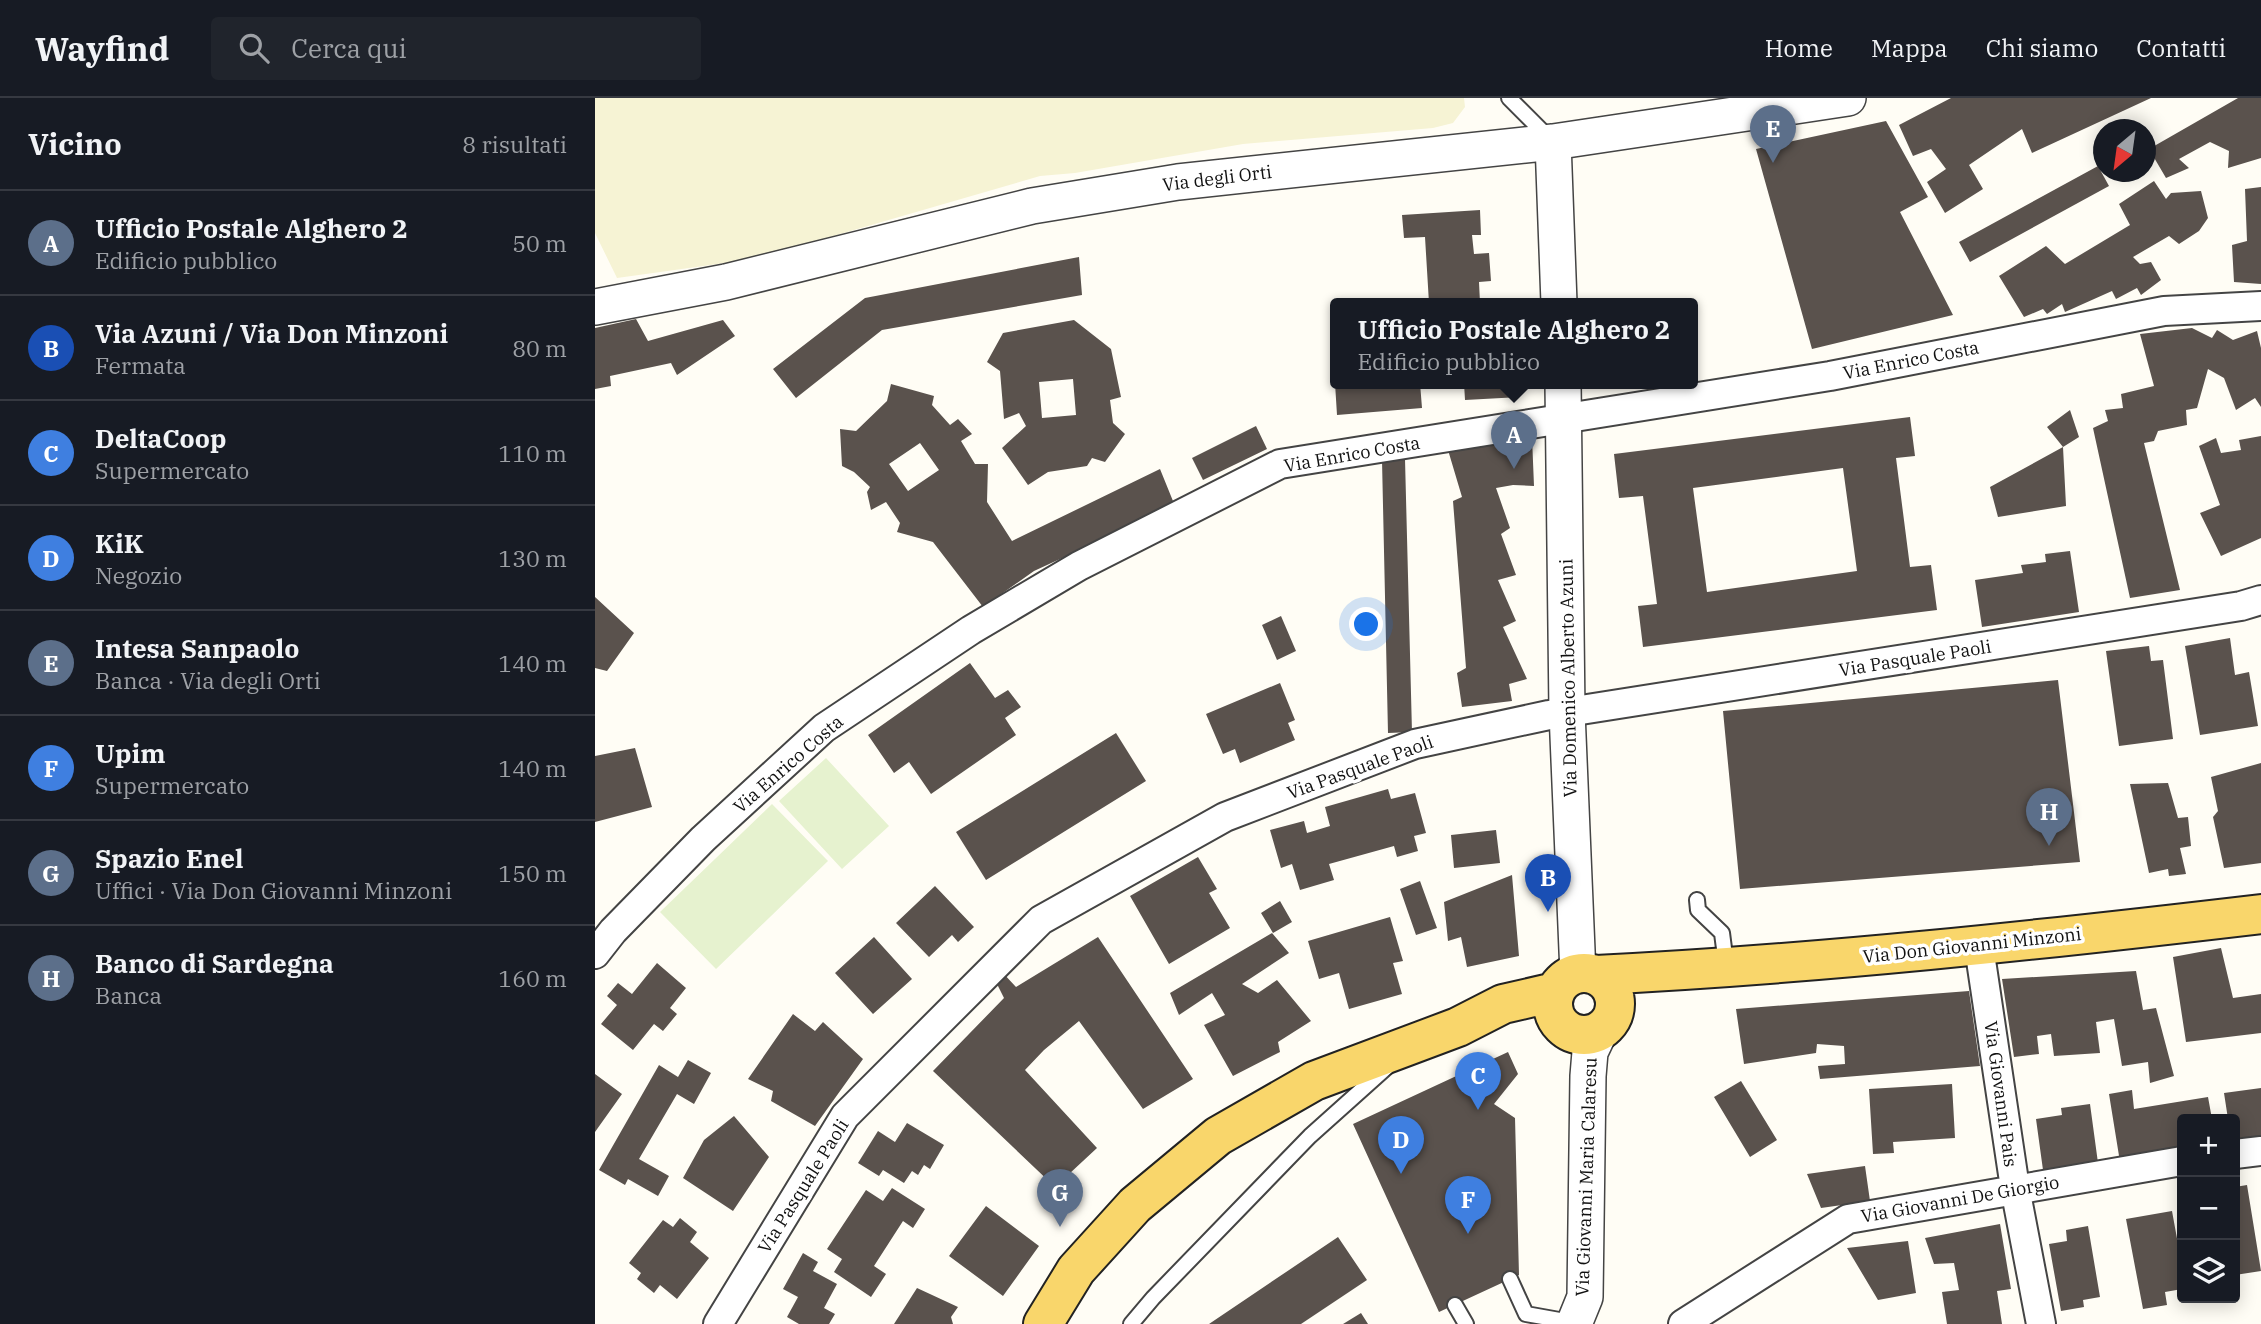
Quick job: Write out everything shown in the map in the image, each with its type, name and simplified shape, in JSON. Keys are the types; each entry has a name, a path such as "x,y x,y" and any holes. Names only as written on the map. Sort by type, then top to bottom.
{"main road":[{"name":"Via Don Giovanni Minzoni","path":"1042,1324 1076,1270 1135,1205 1218,1136 1314,1081 1458,1027 1503,1004 1582,1008 1682,970 1979,947 2261,914"}],"street":[{"name":"Via degli Orti","path":"595,307 726,282 1032,206 1178,182 1553,142 1848,98"},
{"path":"1553,142 1559,298"},
{"name":"Via Enrico Costa","path":"595,954 613,931 703,839 824,728 971,630 1079,566 1280,464 1830,376 2164,311 2261,306"},
{"name":"Via Domenico Alberto Azuni","path":"1563,389 1567,712 1582,1008"},
{"name":"Via Pasquale Paoli","path":"718,1324 845,1116 1041,920 1225,817 1415,744 1567,712 2241,606 2261,600"},
{"name":"Via Giovanni Pais","path":"1979,947 2015,1188 2041,1324"},
{"name":"Via Giovanni Maria Calaresu","path":"1568,1323 1576,1076 1582,1008"},
{"path":"2240,1153 2261,1151"},
{"name":"Via Giovanni De Giorgio","path":"1683,1324 1847,1219 2177,1162"}],"lane":[{"path":"1509,98 1553,142"},
{"path":"1697,900 1698,910 1722,933 1726,967"},
{"path":"1131,1324 1310,1136 1410,1046"},
{"path":"1510,1279 1526,1314 1568,1323"},
{"path":"1455,1305 1466,1324"}],"shaded area":[{"path":"595,98 1464,98 1465,107 1453,123 1433,128 1243,144 1075,173 1040,176 754,259 617,278 595,233"}],"green space":[{"path":"826,758 889,826 842,869 779,801"},
{"path":"772,804 828,861 716,969 660,912"}],"building":[{"path":"1951,98 2151,98 2106,119 2093,119 2093,125 2032,153 2022,129 1969,165 1983,189 1945,213 1927,182 1946,169 1931,149 1913,156 1899,125"},
{"path":"2238,98 2261,98 2261,158 2228,168 2229,151 2210,142 2179,159 2189,168 2166,178 2156,161 2156,145"},
{"path":"1886,121 1928,197 1900,212 1953,315 1812,349 1756,149"},
{"path":"2093,169 2093,182 2107,182 2109,186 1970,262 1959,242"},
{"path":"2155,182 2166,199 2171,193 2201,191 2208,218 2199,231 2179,244 2169,236 2133,257 2140,264 2151,262 2161,280 2141,295 2137,288 2116,299 2112,291 2065,312 2062,304 2047,314 2043,309 2024,317 1999,276 2046,246 2065,264 2130,225 2119,204"},
{"path":"2261,187 2261,284 2234,282 2232,245 2247,241 2245,189"},
{"path":"1480,210 1481,235 1472,235 1474,254 1489,253 1491,281 1479,282 1480,298 1429,298 1425,237 1404,238 1402,215"},
{"path":"1079,257 1082,295 882,330 796,398 773,369 865,298"},
{"path":"636,319 648,341 723,320 735,336 677,375 671,363 610,376 611,386 595,389 595,328"},
{"path":"1074,320 1111,349 1121,397 1110,400 1113,423 1125,434 1105,462 1092,458 1087,466 1048,472 1028,485 1002,448 1026,426 1019,413 1004,419 1000,371 987,362 1003,333","holes":["1073,379 1076,415 1042,418 1039,382"]},
{"path":"2192,328 2212,338 2217,330 2233,340 2257,331 2261,348 2261,407 2255,398 2236,410 2224,378 2208,369 2197,408 2186,410 2187,425 2158,431 2154,441 2144,443 2180,590 2130,598 2093,428 2108,421 2105,410 2123,408 2121,394 2154,386 2140,334"},
{"path":"891,384 934,396 932,405 950,425 958,419 972,434 961,441 975,464 988,464 987,502 1012,541 1160,469 1175,506 1034,571 983,607 933,542 897,532 900,523 886,502 871,510 867,492 870,487 854,472 842,466 840,429 856,431 887,401","holes":["920,443 939,470 908,491 889,464"]},
{"path":"1335,389 1420,389 1422,408 1337,415"},
{"path":"1464,389 1519,389 1520,397 1465,400"},
{"path":"2070,410 2079,437 2063,447 2047,427"},
{"path":"1910,417 1915,456 1896,458 1910,567 1931,565 1937,610 1643,647 1638,606 1657,604 1643,496 1619,498 1614,454","holes":["1843,468 1857,571 1707,592 1693,488"]},
{"path":"1256,426 1267,449 1203,480 1192,458"},
{"path":"2261,436 2261,538 2221,556 2200,513 2220,505 2199,446 2216,438 2221,453 2241,450 2239,440"},
{"path":"1532,437 1534,486 1513,485 1496,488 1510,528 1501,534 1516,575 1498,580 1516,621 1503,627 1527,679 1509,684 1512,701 1462,707 1457,673 1466,668 1453,501 1462,497 1448,450"},
{"path":"2063,447 2066,506 1998,517 1990,487"},
{"path":"1405,459 1412,732 1388,733 1382,460"},
{"path":"2070,551 2079,612 1982,627 1975,580 2023,573 2021,565 2046,562 2045,554"},
{"path":"595,597 634,633 607,671 595,668"},
{"path":"1281,616 1296,651 1277,660 1262,625"},
{"path":"2230,638 2235,675 2249,672 2258,726 2200,735 2185,646"},
{"path":"2149,646 2151,661 2163,660 2173,739 2119,746 2106,651"},
{"path":"970,663 995,698 1008,690 1021,707 1005,718 1016,735 931,794 909,762 894,773 868,735"},
{"path":"2058,680 2080,862 1740,889 1723,711"},
{"path":"1280,683 1295,720 1288,723 1295,740 1240,763 1235,749 1223,754 1206,714"},
{"path":"1116,733 1146,781 986,880 956,832"},
{"path":"635,748 652,807 595,822 595,756"},
{"path":"2261,763 2261,863 2224,868 2213,817 2218,811 2211,777"},
{"path":"2168,783 2178,818 2188,817 2191,846 2180,848 2186,874 2169,876 2168,869 2149,873 2130,784"},
{"path":"1388,789 1391,799 1415,793 1426,833 1414,836 1418,851 1397,857 1394,846 1329,864 1334,880 1300,890 1292,864 1281,868 1270,830 1304,821 1307,833 1330,826 1325,807"},
{"path":"1496,830 1500,863 1454,868 1451,835"},
{"path":"1198,857 1217,889 1209,893 1230,928 1169,964 1130,896"},
{"path":"1512,875 1519,956 1467,967 1461,937 1448,941 1444,902"},
{"path":"1420,881 1437,928 1416,935 1400,889"},
{"path":"935,886 974,927 958,942 952,935 929,957 896,923"},
{"path":"1280,901 1292,922 1273,933 1261,913"},
{"path":"1390,917 1403,961 1393,963 1402,994 1349,1009 1339,973 1319,979 1308,941"},
{"path":"1272,933 1289,953 1242,984 1258,993 1277,980 1311,1021 1278,1042 1280,1052 1233,1076 1204,1025 1225,1015 1212,993 1179,1015 1170,993"},
{"path":"874,937 912,979 873,1014 835,973"},
{"path":"1098,937 1193,1079 1143,1109 1079,1021 1025,1070 1097,1148 1055,1187 933,1071 1004,998 994,978 1002,972 1016,987"},
{"path":"2221,948 2233,998 2261,994 2261,1033 2186,1042 2173,957"},
{"path":"657,963 686,988 670,1008 677,1014 663,1031 654,1024 633,1050 601,1024 617,1005 607,996 618,983 632,994"},
{"path":"2136,971 2143,1010 2156,1008 2174,1076 2150,1083 2148,1062 2122,1066 2114,1019 2096,1022 2100,1053 2054,1056 2051,1034 2037,1036 2039,1054 2014,1057 2002,979"},
{"path":"1969,991 1980,1066 1820,1079 1818,1066 1845,1064 1844,1046 1817,1044 1816,1053 1744,1064 1736,1009"},
{"path":"793,1014 815,1031 823,1022 863,1059 815,1126 771,1101 773,1091 748,1079"},
{"path":"1508,1052 1518,1074 1494,1104 1515,1118 1519,1275 1439,1312 1353,1124"},
{"path":"688,1060 711,1073 694,1104 677,1094 639,1159 669,1176 658,1196 628,1179 625,1185 599,1170 659,1065 678,1077"},
{"path":"595,1074 622,1094 595,1132"},
{"path":"1741,1081 1777,1140 1750,1157 1714,1097"},
{"path":"1952,1084 1955,1138 1893,1142 1894,1153 1873,1154 1869,1089"},
{"path":"2261,1088 2261,1138 2240,1140 2240,1114 2227,1114 2224,1093"},
{"path":"2132,1090 2134,1109 2208,1097 2211,1114 2177,1114 2177,1153 2120,1162 2109,1094"},
{"path":"2090,1104 2098,1163 2043,1170 2036,1119 2062,1115 2061,1108"},
{"path":"734,1116 769,1157 733,1211 683,1178 704,1140"},
{"path":"907,1123 944,1145 930,1169 924,1165 918,1175 912,1171 904,1183 883,1170 879,1176 858,1163 878,1131 895,1142"},
{"path":"1865,1166 1870,1201 1821,1208 1807,1174"},
{"path":"2247,1185 2261,1271 2240,1274 2240,1240 2240,1186"},
{"path":"892,1188 925,1209 913,1228 903,1221 874,1266 886,1274 871,1297 834,1272 842,1259 827,1249 866,1190 883,1201"},
{"path":"986,1206 1039,1246 1003,1296 949,1256"},
{"path":"2172,1211 2177,1238 2177,1290 2165,1292 2167,1305 2143,1309 2126,1219"},
{"path":"680,1218 697,1232 690,1242 709,1258 677,1299 660,1285 654,1293 637,1279 641,1273 629,1263 663,1220 673,1227"},
{"path":"2000,1224 2011,1289 1997,1291 2002,1324 1947,1324 1942,1292 1959,1290 1954,1263 1934,1264 1925,1238"},
{"path":"2088,1226 2100,1297 2083,1300 2084,1307 2061,1311 2049,1244 2067,1241 2066,1230"},
{"path":"1338,1237 1367,1280 1301,1324 1209,1324"},
{"path":"1908,1241 1916,1293 1878,1300 1847,1248"},
{"path":"803,1253 818,1262 813,1271 837,1284 824,1308 835,1314 829,1324 799,1324 787,1317 798,1297 783,1289"},
{"path":"917,1288 958,1307 951,1317 953,1324 894,1324"},
{"path":"1361,1313 1368,1324 1343,1324"}],"place":[{"name":"Intesa Sanpaolo","path":"1773,163"},
{"name":"Ufficio Postale Alghero 2","path":"1514,469"},
{"name":"Banco di Sardegna","path":"2049,846"},
{"name":"Via Azuni / Via Don Minzoni","path":"1548,912"},
{"name":"DeltaCoop","path":"1478,1110"},
{"name":"KiK","path":"1401,1174"},
{"name":"Spazio Enel","path":"1060,1227"},
{"name":"Upim","path":"1468,1234"}]}
